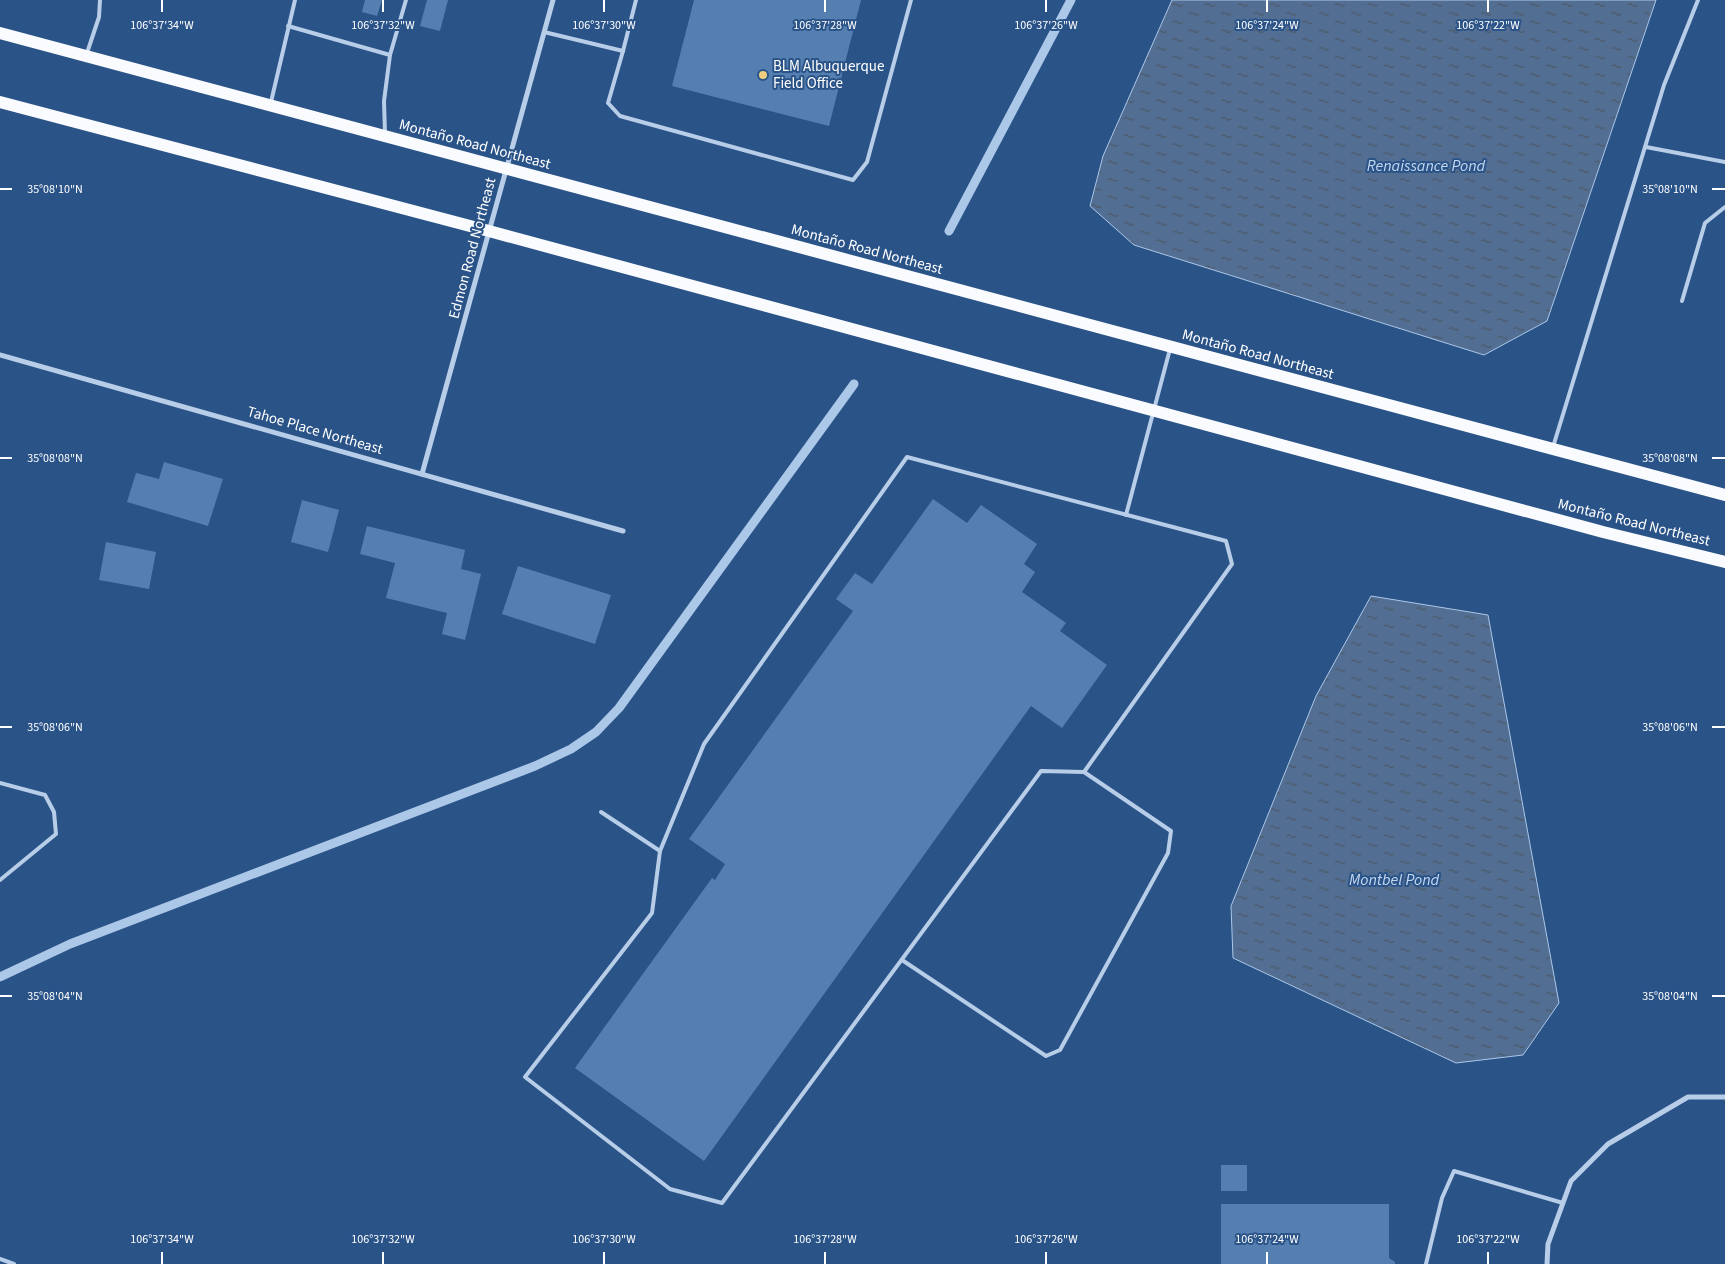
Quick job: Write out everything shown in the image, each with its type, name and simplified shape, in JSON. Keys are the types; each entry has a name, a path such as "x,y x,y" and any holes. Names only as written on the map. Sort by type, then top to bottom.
{"main road":[{"name":"Montaño Road Northeast","path":"0,33 1725,495"},
{"name":"Montaño Road Northeast","path":"0,102 1603,532 1725,562"}],"street":[{"name":"Edmon Road Northeast","path":"422,474 553,0"},
{"name":"Tahoe Place Northeast","path":"0,355 622,531"},
{"path":"1546,1264 1548,1244 1571,1182 1608,1144 1688,1097 1725,1097"}],"lane":[{"path":"86,57 99,16 100,0"},
{"path":"270,106 295,0"},
{"path":"385,137 384,101 390,55 406,0"},
{"path":"636,0 608,103 620,116 853,180 867,162 911,0"},
{"path":"1552,450 1664,85 1698,0"},
{"path":"288,26 390,55"},
{"path":"544,32 623,51"},
{"path":"1646,147 1725,162"},
{"path":"1682,301 1705,223 1725,207"},
{"path":"1126,515 1171,347"},
{"path":"902,960 1046,1056 1060,1050 1168,853 1172,831 1084,772 1041,771 722,1203 670,1189 525,1077 652,913 660,851 704,744 907,457 1226,541 1232,564 1084,772"},
{"path":"0,783 45,795 54,812 56,834 0,880"},
{"path":"601,812 660,851"},
{"path":"0,874 5,876"},
{"path":"1426,1264 1442,1198 1454,1171 1563,1203"},
{"path":"0,1259 14,1264"}],"water":[{"name":"Renaissance Pond","path":"1172,0 1656,0 1547,321 1484,355 1134,245 1090,206 1103,156"},
{"name":"Montbel Pond","path":"1371,596 1488,615 1559,1003 1523,1055 1456,1063 1233,958 1231,906 1316,696"}],"building":[{"path":"365,0 382,0 377,16 362,12"},
{"path":"427,0 448,0 440,31 420,26"},
{"path":"694,0 861,0 829,126 672,86"},
{"path":"164,462 223,479 208,526 127,502 136,473 159,479"},
{"path":"933,499 967,523 981,505 1037,544 1024,564 1035,572 1022,592 1066,623 1060,631 1107,665 1062,728 1031,706 704,1161 575,1068 712,878 715,880 725,864 689,839 853,611 836,599 855,573 872,584"},
{"path":"302,500 339,510 328,552 291,542"},
{"path":"367,526 465,550 461,569 481,574 465,640 442,634 447,613 386,598 395,563 360,554"},
{"path":"106,542 156,552 149,589 99,580"},
{"path":"518,566 611,595 595,644 502,614"},
{"path":"1221,1165 1247,1165 1247,1191 1221,1191"},
{"path":"1221,1204 1389,1204 1389,1258 1395,1264 1221,1264"}],"waterway":[{"path":"949,231 1071,0"},
{"path":"0,977 70,944 535,766 571,749 596,732 619,708 854,384"}],"place":[{"name":"BLM Albuquerque Field Office","path":"763,75"}]}
